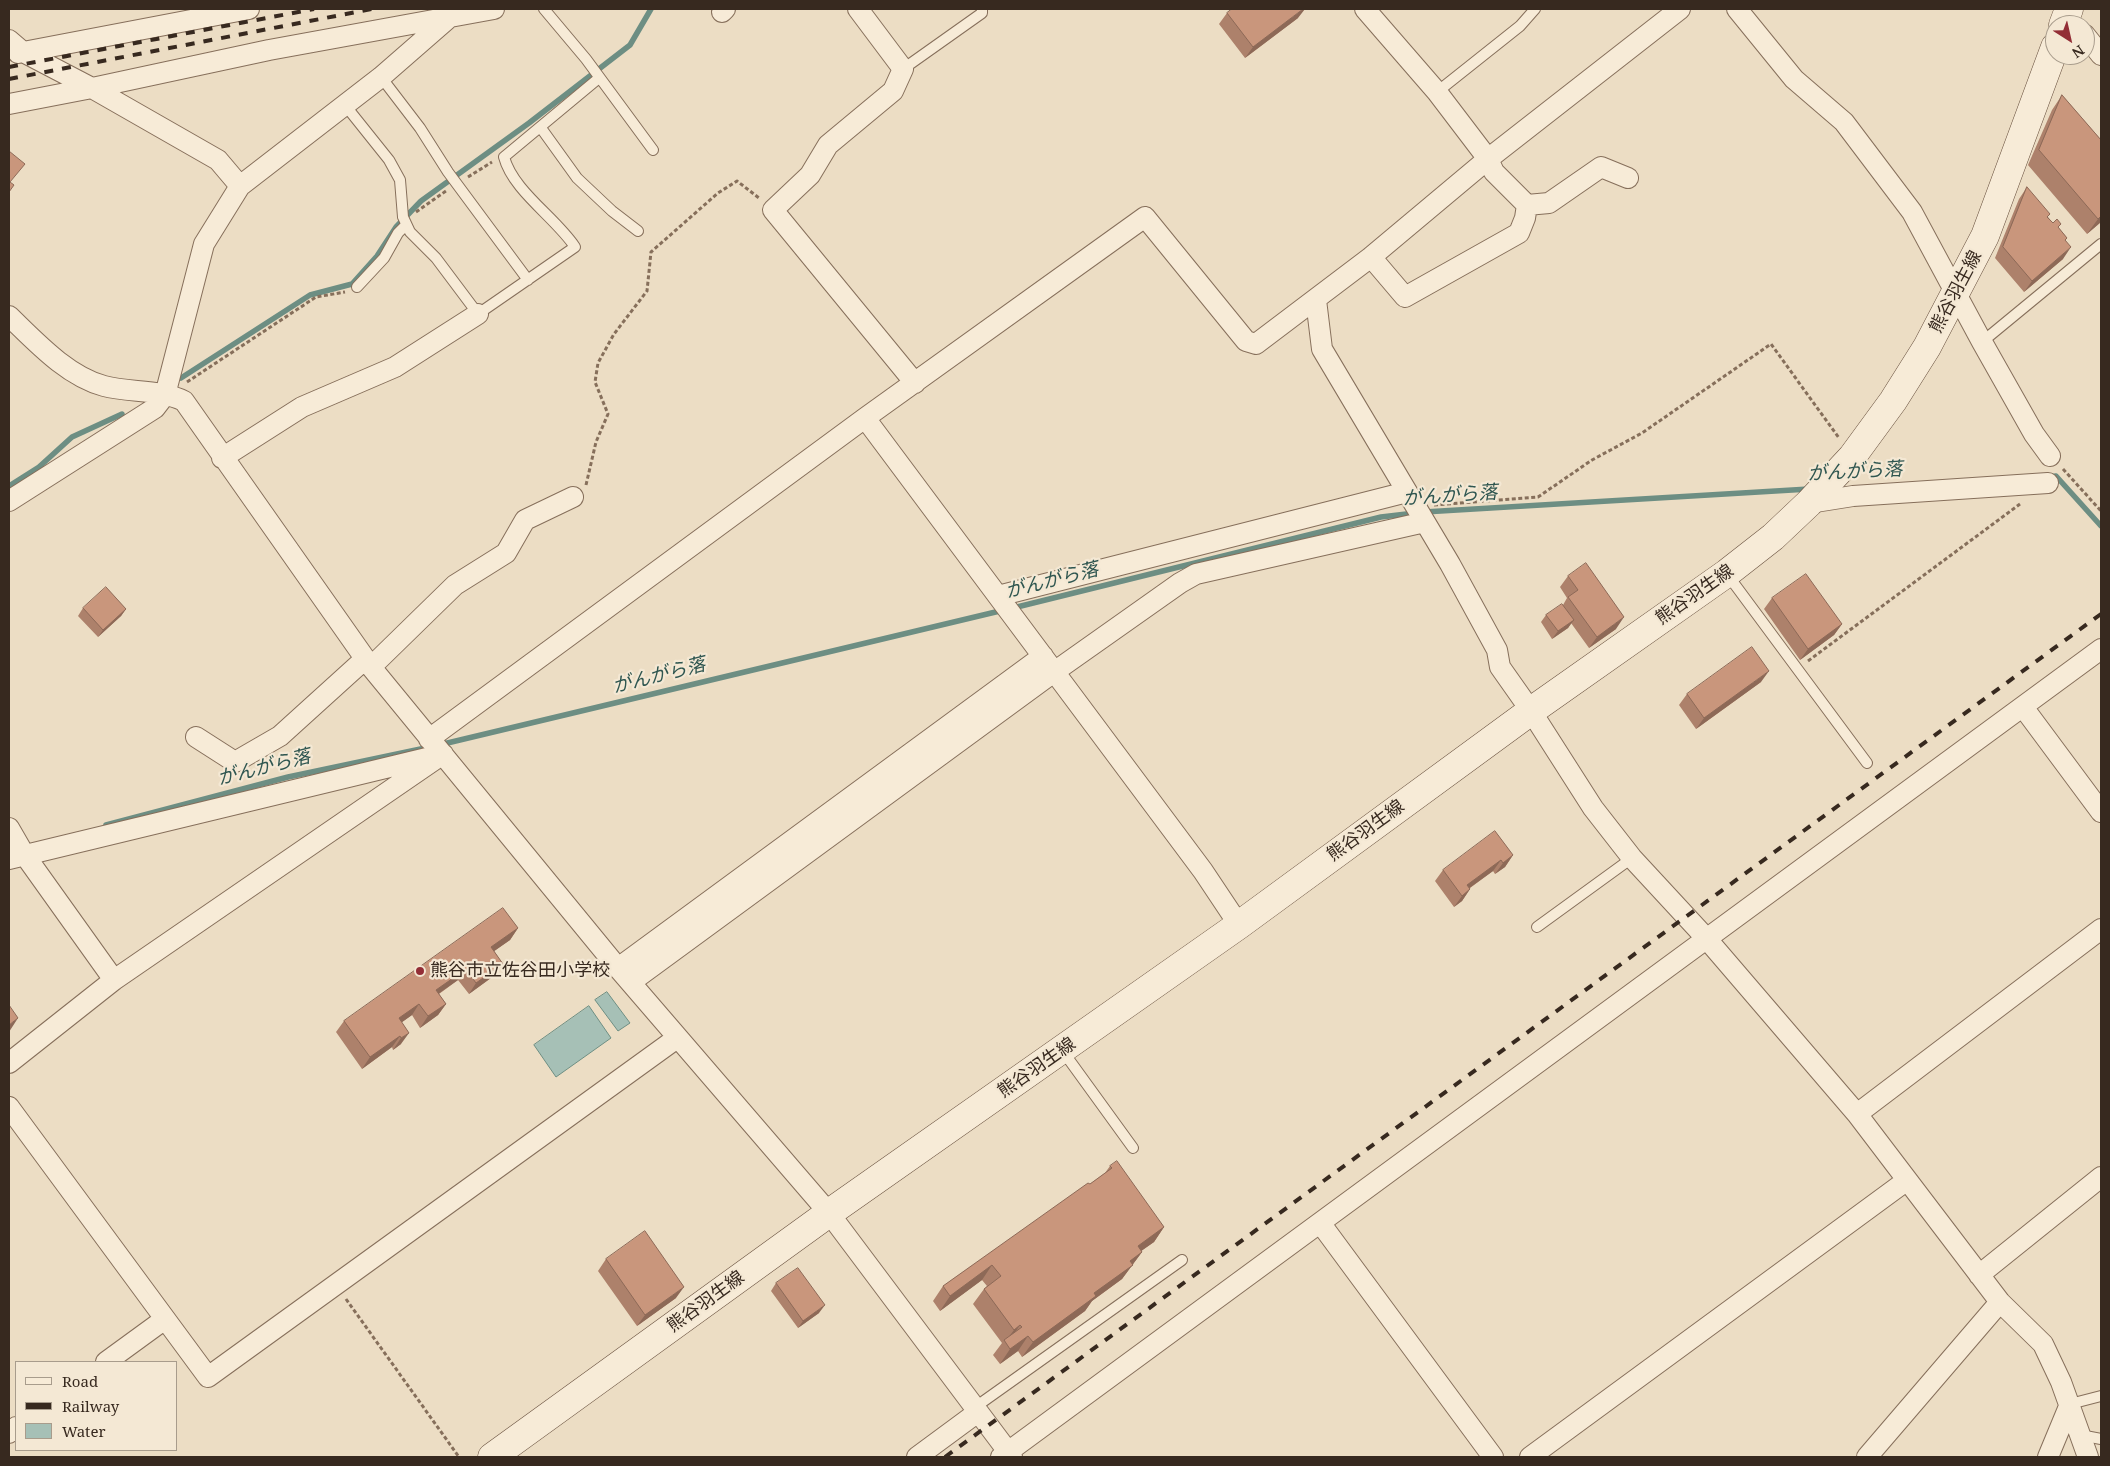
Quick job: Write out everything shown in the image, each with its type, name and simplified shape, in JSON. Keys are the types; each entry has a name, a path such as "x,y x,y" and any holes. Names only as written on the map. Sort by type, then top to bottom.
{"main road":[{"name":"熊谷羽生線","path":"492,1457 829,1213 1239,925 1531,710 1726,573 1773,537 1811,501 1852,457 1893,401 1927,347 1956,295 1985,236 2048,65"}],"street":[{"path":"13,49 249,9"},
{"path":"9,104 454,13 494,9"},
{"path":"858,9 903,69 893,91 828,145 810,175 773,210 915,383"},
{"path":"1365,9 1437,92 1488,159 1494,172 1527,205"},
{"path":"9,1063 114,980 436,746 865,418 1145,217 1246,341 1256,344 1371,257 1488,159 1680,9"},
{"path":"1737,9 1794,79 1844,122 1912,212 2034,434 2050,456"},
{"path":"9,500 155,408 170,396 204,244 240,186 381,77 454,13"},
{"path":"13,49 92,88 218,160 240,186"},
{"path":"1527,205 1549,203 1601,167 1628,178"},
{"path":"1371,257 1405,297 1519,233 1525,218 1527,205"},
{"path":"1316,300 1322,349 1450,564 1497,650 1500,667 1531,710 1593,808 1632,858 1706,938 1857,1114 1906,1181 2000,1302 2043,1344 2070,1404 2088,1457"},
{"path":"222,458 302,407 395,367 478,314"},
{"path":"9,316 41,346 83,378 104,386 170,396 184,401 222,458 368,663 624,975 829,1213 976,1410 1006,1456 1706,938 2101,649"},
{"path":"865,418 1202,871 1239,925"},
{"path":"1811,501 1852,496 2048,483"},
{"path":"196,737 235,762 280,736 368,663 454,585 506,552 525,520 573,497"},
{"path":"999,598 1189,550 1416,507"},
{"path":"624,975 1049,664 1196,573 1416,507"},
{"path":"1189,550 1196,573"},
{"path":"2023,707 2101,812"},
{"path":"114,980 16,847 436,746"},
{"path":"1857,1114 2101,929"},
{"path":"9,1107 208,1377 677,1038"},
{"path":"1979,1275 2101,1177"},
{"path":"1530,1457 1906,1181"},
{"path":"1321,1224 1493,1457"},
{"path":"1867,1457 2000,1302"},
{"path":"107,1361 165,1319"},
{"path":"2048,1457 2070,1404"},
{"path":"916,1457 976,1410"}],"lane":[{"path":"544,9 586,59 653,150"},
{"path":"903,69 982,14 982,9"},
{"path":"1437,92 1520,26 1535,9"},
{"path":"381,77 420,128 448,172 528,280"},
{"path":"345,105 389,160 400,180 405,220 410,232 436,258 478,314 575,247 541,210 507,167 504,157 599,78"},
{"path":"541,128 577,178 612,211 638,231"},
{"path":"357,287 384,258 405,220"},
{"path":"1982,342 2101,244"},
{"path":"1726,573 1867,763"},
{"path":"1537,926 1632,858"},
{"path":"1062,1050 1133,1148"},
{"path":"976,1410 1182,1260"},
{"path":"2070,1404 2101,1396"},
{"path":"2080,1435 2101,1439"}],"path":[{"path":"573,497 586,486 596,442 608,414 595,382 598,363 614,334 647,291 651,252 718,193 737,182 773,210"},
{"path":"170,396 180,387 316,297 348,292 357,287"},
{"path":"1416,507 1538,497 1592,460 1642,433 1771,344 1852,457"},
{"path":"2050,456 2101,511"},
{"path":"1798,669 2048,483"},
{"path":"336,1285 459,1457"}],"water":[{"path":"607,992 630,1023 618,1031 595,1000"},
{"path":"589,1006 611,1038 556,1077 534,1045"}],"building":[{"path":"1232,9 1303,9 1253,47 1227,13"},
{"path":"2062,95 2101,140 2101,216 2098,219 2039,150"},
{"path":"9,151 25,164 10,182 14,185 9,192"},
{"path":"2027,187 2050,214 2047,217 2053,223 2057,219 2061,224 2058,227 2067,238 2065,240 2071,247 2032,281 2003,247"},
{"path":"1586,563 1624,617 1597,637 1568,597 1578,590 1568,576"},
{"path":"1806,574 1842,624 1808,649 1772,598"},
{"path":"106,587 126,609 103,630 83,608"},
{"path":"1562,604 1574,620 1558,631 1546,615"},
{"path":"1752,647 1769,671 1704,718 1687,694"},
{"path":"1495,831 1513,855 1503,863 1501,860 1467,885 1470,889 1462,896 1443,870"},
{"path":"503,908 518,928 491,947 503,964 476,983 466,969 436,990 446,1004 428,1016 419,1004 399,1018 409,1033 401,1038 400,1036 370,1057 344,1021"},
{"path":"9,1005 18,1018 9,1025"},
{"path":"1117,1161 1164,1227 1138,1246 1142,1252 1130,1261 1133,1265 1094,1293 1096,1296 1033,1342 1028,1336 1010,1349 1004,1340 1022,1327 1020,1325 1014,1330 984,1289 1001,1276 992,1265 950,1296 943,1286 1088,1183 1090,1184 1112,1168 1110,1166"},
{"path":"645,1231 684,1287 645,1315 606,1259"},
{"path":"798,1268 825,1305 803,1321 776,1283"}],"waterway":[{"path":"181,378 310,295 352,284 377,256 396,227 421,201 529,123 630,45 651,9"},
{"path":"9,486 39,467 72,437 122,414"},
{"name":"がんがら落","path":"2048,477 2056,476 2101,526"},
{"name":"がんがら落","path":"1424,512 1809,489"},
{"name":"がんがら落","path":"1013,608 1381,517 1415,513"},
{"name":"がんがら落","path":"439,745 1004,610"},
{"name":"がんがら落","path":"106,825 288,777 430,747"}],"railway":[{"path":"9,67 314,9"},
{"path":"9,79 372,9"},
{"path":"945,1457 2101,614"}],"place":[{"name":"熊谷市立佐谷田小学校","path":"420,971"}]}
